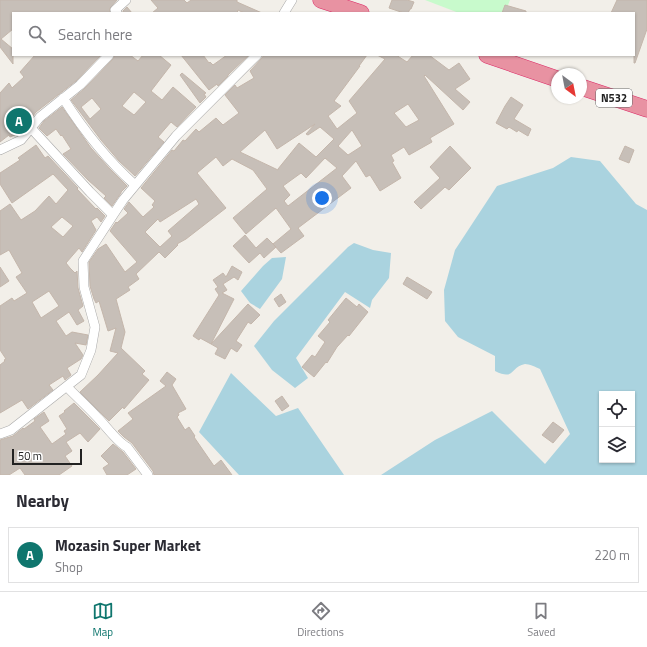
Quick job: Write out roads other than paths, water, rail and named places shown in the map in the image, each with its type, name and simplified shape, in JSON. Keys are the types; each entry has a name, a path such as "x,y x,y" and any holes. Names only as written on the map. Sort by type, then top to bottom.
{"highway":[{"path":"320,0 358,12"},
{"path":"490,56 551,77"},
{"name":"N532","path":"587,89 647,109"}],"street":[{"path":"116,12 115,10 126,0"},
{"path":"285,12 292,0"},
{"path":"0,150 21,140 40,117 80,85 108,56"},
{"path":"0,434 11,430 81,375 91,350 95,327 84,287 83,261 123,200 176,136 256,56"},
{"path":"63,98 98,147 135,185"},
{"path":"31,128 113,215"},
{"path":"67,386 120,442 127,447 148,475"}],"water":[{"path":"571,157 600,161 636,204 647,210 647,475 381,475 435,440 492,411 545,464 570,434 540,369 525,364 506,375 495,371 495,356 458,337 445,321 444,290 455,250 497,186 553,168"},
{"path":"354,243 373,250 391,253 389,278 372,300 370,308 345,292 296,358 308,378 295,388 272,370 254,346 274,321 348,247"},
{"path":"286,257 282,279 260,309 250,303 241,291 272,258"},
{"path":"231,373 276,416 298,408 344,475 239,475 199,432"}],"place":[{"name":"Mozasin Super Market","path":"19,121"}]}
